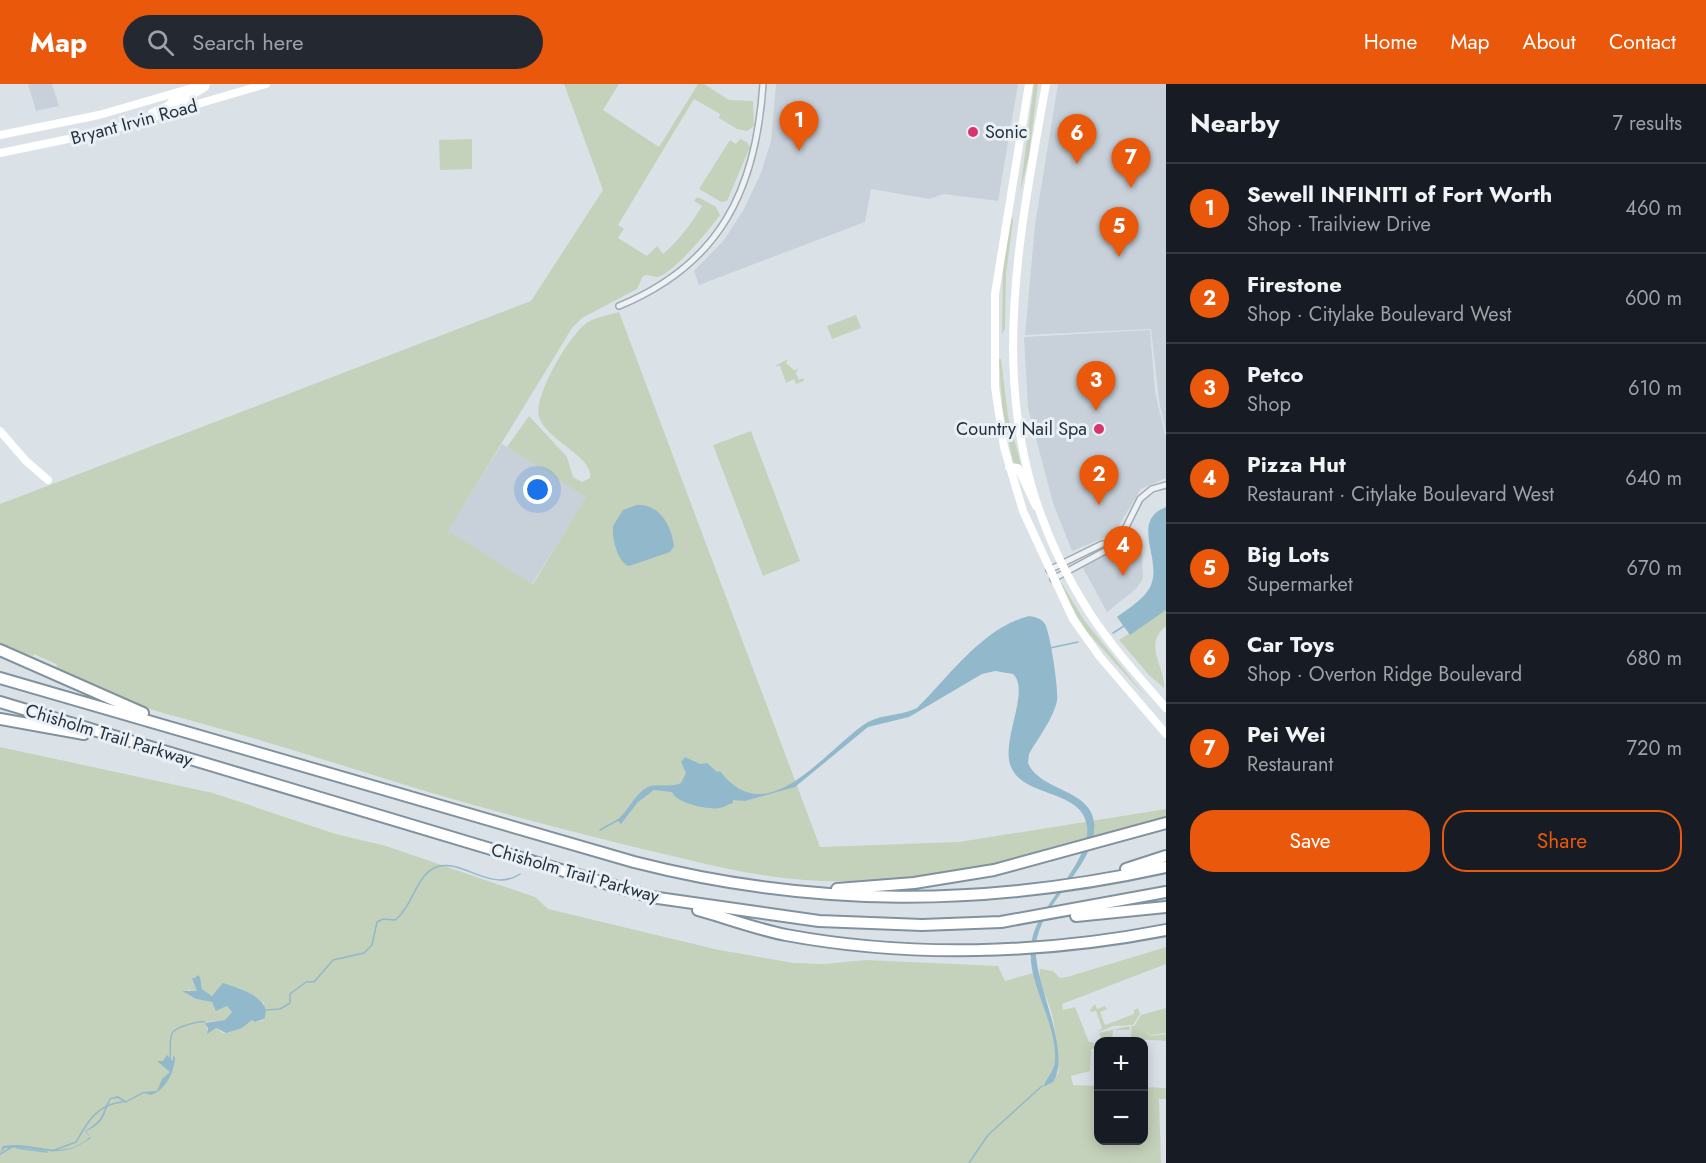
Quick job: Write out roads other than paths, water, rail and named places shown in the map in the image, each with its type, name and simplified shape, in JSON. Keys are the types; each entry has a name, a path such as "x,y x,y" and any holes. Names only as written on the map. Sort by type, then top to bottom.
{"highway":[{"path":"0,650 93,689 170,726"},
{"name":"Chisholm Trail Parkway","path":"0,678 634,862 695,877 801,892 901,898 975,896 1078,884 1166,867"},
{"name":"Chisholm Trail Parkway","path":"0,702 651,897 819,921 879,925 1001,922 1166,892"},
{"path":"0,719 128,741"},
{"path":"801,892 914,883 994,870 1162,824"},
{"path":"1078,884 1166,856"},
{"path":"651,897 784,934 828,941 906,948 1016,948 1132,936 1166,930"},
{"path":"1001,922 1165,907"}],"street":[{"name":"Bryant Irvin Road","path":"0,135 33,130 207,84"},
{"path":"172,112 180,102 202,91 207,84"},
{"name":"Bryant Irvin Road","path":"0,153 143,121 266,84"},
{"path":"619,306 660,286 694,259 724,221 748,175 757,139 763,84"},
{"path":"1029,84 996,278 993,348 995,387 1009,467 1023,511 1048,570 1073,619 1091,645 1166,734"},
{"path":"1041,514 1018,428 1011,349 1015,282 1046,84"},
{"path":"143,121 150,114 168,106 180,92"},
{"path":"33,130 35,147"},
{"path":"1009,205 1025,207"},
{"path":"993,348 1011,349"},
{"path":"0,431 26,461 48,480"},
{"path":"1009,467 1018,468 1029,496 1041,514 1067,571 1089,611 1113,645 1166,708"},
{"path":"1053,579 1105,551 1123,533 1140,499 1152,489 1166,484"},
{"path":"1048,570 1102,544 1110,544"}],"water":[{"path":"637,505 652,508 663,517 674,546 670,552 629,566 618,555 614,543 613,526 623,510"},
{"path":"1166,507 1166,610 1130,635 1117,617 1138,602 1150,587 1153,562 1148,530 1150,521 1156,513"},
{"path":"1029,616 1042,620 1047,629 1054,662 1057,701 1052,715 1029,754 1028,763 1043,779 1084,803 1091,811 1094,822 1093,838 1088,853 1047,914 1036,945 1036,960 1058,1052 1058,1069 1053,1082 1043,1087 1055,1064 1054,1044 1035,983 1031,951 1033,935 1038,922 1082,852 1087,839 1087,826 1083,814 1075,806 1028,784 1018,777 1011,767 1009,744 1019,692 1018,682 1013,674 995,671 982,674 909,717 868,727 795,787 745,801 733,800 733,803 722,808 701,807 680,800 672,792 654,790 638,802 621,824 617,820 648,787 681,783 686,773 681,762 685,757 700,764 707,763 717,772 720,771 738,788 757,794 777,790 815,766 868,722 917,708 981,642 1012,622"},
{"path":"197,975 200,977 202,989 212,996 223,983 253,995 264,1005 266,1012 264,1019 255,1022 252,1020 242,1028 226,1033 216,1028 207,1034 208,1028 205,1023 225,1020 232,1012 227,1006 216,1011 212,1002 196,999 182,991 197,991 192,978"},
{"path":"167,1055 173,1061 173,1056 175,1057 171,1074 165,1085 156,1093 151,1095 144,1093 125,1103 118,1098 111,1099 101,1121 86,1131 91,1138 79,1145 90,1137 85,1131 100,1119 110,1098 118,1096 126,1101 143,1092 157,1091 162,1079 170,1072 157,1061 163,1061"},
{"path":"15,1145 58,1150 79,1145 68,1150 58,1151 5,1148 0,1153 3,1146"}],"waterway":[{"path":"1113,633 1124,626"},
{"path":"1050,648 1078,642"},
{"path":"600,830 618,820"},
{"path":"265,1010 280,1009 290,1003 290,994 306,982 314,982 333,960 364,953 372,945 377,922 383,919 395,920 406,908 423,878 434,868 455,867 498,880 509,879 520,874"},
{"path":"170,1060 170,1040 173,1032 182,1027 204,1022"},
{"path":"969,1163 988,1135 1042,1086"},
{"path":"52,1151 76,1142 94,1115 106,1107 122,1102"},
{"path":"0,1154 12,1147"},
{"path":"17,1148 47,1152"}],"place":[{"name":"Sonic","path":"973,132"},
{"name":"Sewell INFINITI of Fort Worth","path":"799,151"},
{"name":"Car Toys","path":"1077,164"},
{"name":"Pei Wei","path":"1131,188"},
{"name":"Big Lots","path":"1119,257"},
{"name":"Petco","path":"1096,411"},
{"name":"Country Nail Spa","path":"1099,429"},
{"name":"Firestone","path":"1099,505"},
{"name":"Pizza Hut","path":"1123,576"}]}
